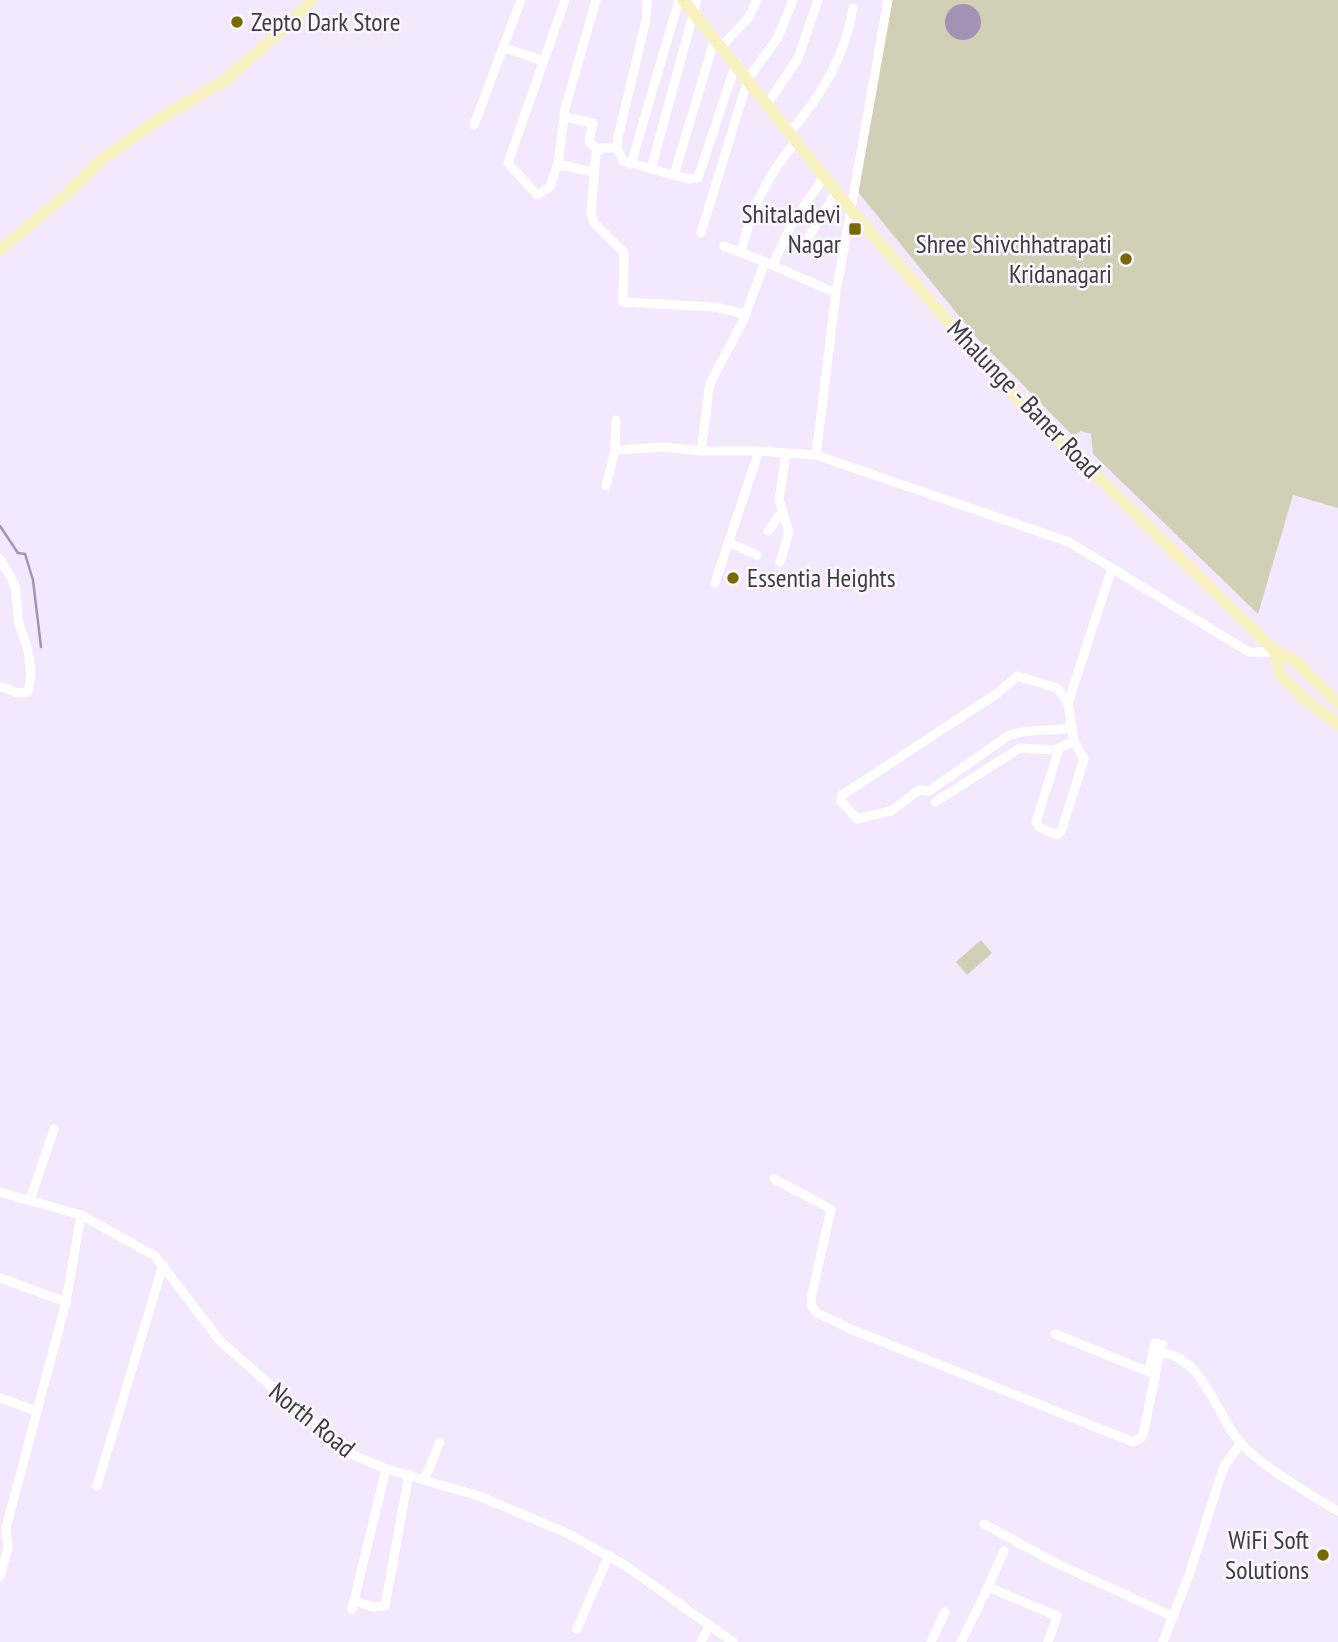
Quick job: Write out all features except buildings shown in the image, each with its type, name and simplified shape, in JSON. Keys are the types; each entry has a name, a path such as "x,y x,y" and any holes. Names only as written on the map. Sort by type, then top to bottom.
{"main road":[{"path":"0,250 71,190 101,160 162,117 224,81 302,12 311,0"},
{"name":"Mhalunge - Baner Road","path":"681,0 736,63 851,210 999,380 1276,652 1293,659 1338,703"},
{"name":"Mhalunge - Baner Road","path":"1276,652 1280,675 1317,710 1338,724"}],"street":[{"path":"474,125 522,0"},
{"path":"565,0 508,163 537,195 550,187 558,164 564,117 596,0"},
{"path":"647,0 646,20 617,148 623,161 694,180 700,174 736,63"},
{"path":"631,163 681,0"},
{"path":"651,169 697,0"},
{"path":"674,175 718,42 749,18 757,0"},
{"path":"701,233 748,79 778,37 793,0"},
{"path":"768,103 797,58 818,0"},
{"path":"816,455 836,293 888,0"},
{"path":"741,253 748,223 771,173 828,81 843,51 852,8"},
{"path":"503,47 543,61"},
{"path":"564,117 593,122 589,142 599,150 617,148"},
{"path":"599,150 592,172 592,219 624,253 624,303 715,307 745,314"},
{"path":"558,164 592,172"},
{"path":"701,451 710,383 769,263 792,223 825,176"},
{"path":"805,243 837,191"},
{"path":"723,246 836,293"},
{"path":"606,486 615,450 616,420"},
{"path":"615,450 664,447 816,455 1069,542 1249,652 1276,652"},
{"path":"715,583 759,450"},
{"path":"780,562 789,533 779,500 786,453"},
{"path":"768,531 782,512"},
{"path":"728,542 757,555"},
{"path":"0,559 15,585 19,624 28,650 31,674 28,692 19,693 2,687"},
{"path":"1068,703 1112,568"},
{"path":"1059,750 1036,822 1040,827 1057,835 1062,829 1084,765 1083,753 1074,741 1072,727 1068,703 1058,688 1017,677 998,693 842,795 841,801 856,820 891,811 919,790 929,791 1008,736 1022,731 1050,732 1072,727"},
{"path":"935,802 1020,748 1059,750 1074,741"},
{"path":"30,1200 54,1129"},
{"path":"774,1179 831,1209 812,1294 811,1306 817,1312 853,1330 1133,1442 1141,1438 1144,1430 1160,1352 1173,1354 1187,1362 1207,1387 1241,1444 1338,1511"},
{"name":"North Road","path":"0,1192 81,1215 155,1256 233,1354 346,1452 386,1469 425,1478 530,1515 609,1555 733,1642"},
{"path":"0,1576 8,1546 6,1528 66,1302 81,1215"},
{"path":"97,1486 163,1265"},
{"path":"0,1278 66,1302"},
{"path":"1055,1335 1149,1372 1155,1343 1163,1345"},
{"path":"0,1398 36,1411"},
{"path":"425,1478 440,1442"},
{"path":"1164,1642 1224,1466 1241,1444"},
{"path":"386,1469 353,1605 385,1606 409,1474"},
{"path":"984,1524 1054,1562 1174,1617"},
{"path":"961,1642 1004,1552"},
{"path":"577,1629 609,1555"},
{"path":"988,1587 1057,1616 1048,1642"},
{"path":"931,1642 945,1612"},
{"path":"701,1642 709,1627"}],"shaded area":[{"name":"Shree Shivchhatrapati Kridanagari","path":"892,0 1338,0 1338,508 1293,495 1258,614 1093,454 1091,434 1081,431 1073,436 977,338 858,192"},
{"path":"963,4 976,9 981,22 976,35 963,40 950,35 945,22 950,9"},
{"path":"981,940 992,953 967,975 956,962"}],"waterway":[{"path":"0,526 18,553 25,554 33,580 41,647"}],"place":[{"name":"Zepto Dark Store","path":"237,22"},
{"name":"Shitaladevi Nagar","path":"855,229"},
{"name":"Shree Shivchhatrapati Kridanagari","path":"1126,259"},
{"name":"Essentia Heights","path":"733,578"},
{"name":"WiFi Soft Solutions","path":"1323,1555"}]}
